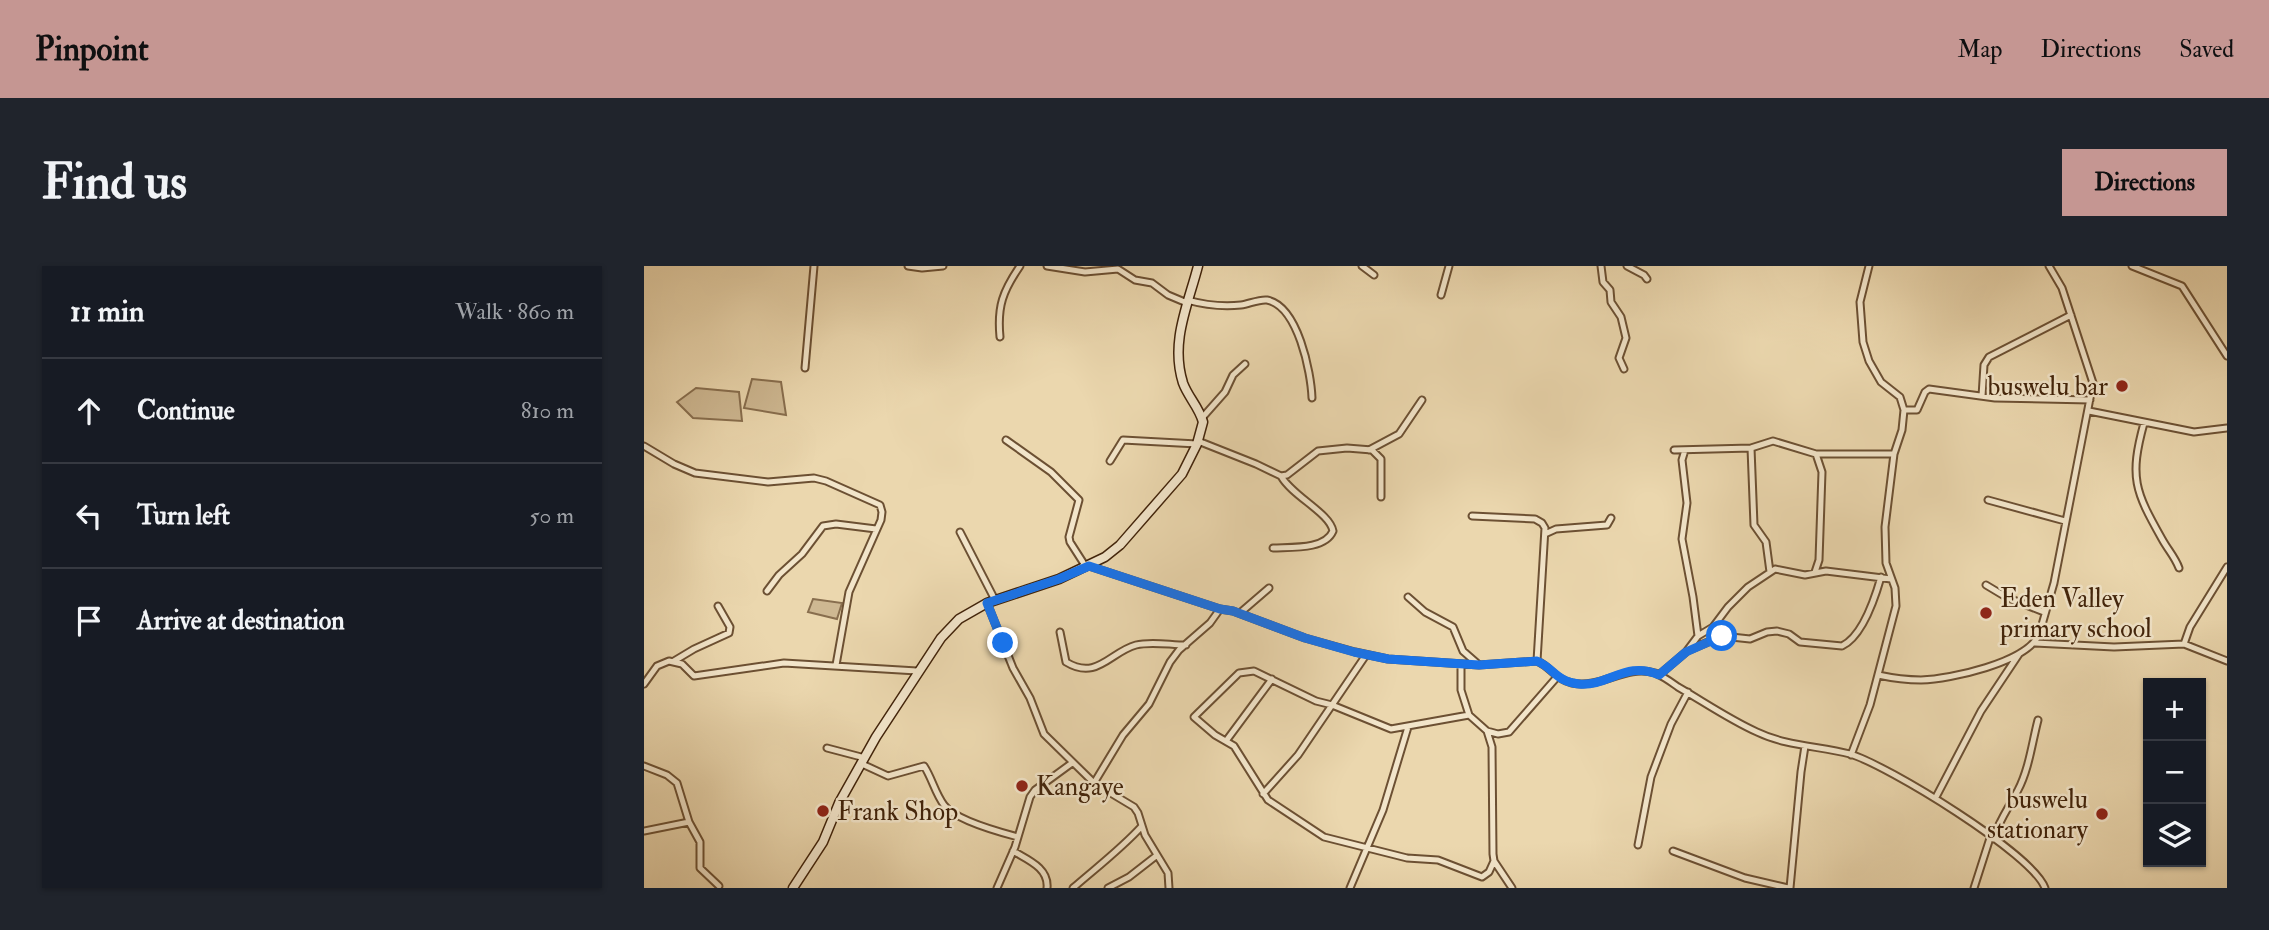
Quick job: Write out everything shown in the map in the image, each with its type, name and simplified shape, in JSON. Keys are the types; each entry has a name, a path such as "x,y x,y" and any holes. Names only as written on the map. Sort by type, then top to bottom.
{"street":[{"path":"805,368 814,266"},
{"path":"908,266 943,266"},
{"path":"1000,337 1000,301 1020,266"},
{"path":"1047,266 1085,272 1123,268 1135,280 1152,283 1168,295 1202,304 1230,306 1266,300 1279,306 1303,344 1312,385 1312,398"},
{"path":"793,888 823,842 839,803 863,761 917,671 941,638 959,620 991,601 1059,579 1105,557 1120,545 1170,490 1189,463 1202,427 1202,418 1184,386 1181,374 1180,331 1198,266"},
{"path":"1362,266 1374,275"},
{"path":"1441,295 1450,266"},
{"path":"1601,266 1603,282 1610,290 1611,302 1622,321 1626,341 1619,358 1624,369"},
{"path":"1627,266 1647,279"},
{"path":"1851,755 1867,715 1896,606 1895,588 1886,563 1885,527 1894,454 1902,430 1904,410 1900,397 1881,382 1866,352 1860,322 1860,302 1869,266"},
{"path":"2035,643 2054,583 2089,411 2092,379 2062,288 2049,266"},
{"path":"2132,266 2146,269 2185,289 2227,356"},
{"path":"1982,396 1984,365 1989,357 2071,315"},
{"path":"1202,418 1225,393 1233,375 1245,364"},
{"path":"1904,410 1917,410 1925,392 1930,389 2005,398 2090,400"},
{"path":"1369,450 1399,434 1422,400"},
{"path":"2089,411 2194,432 2227,428"},
{"path":"2144,423 2135,460 2135,480 2152,521 2174,555 2179,568"},
{"path":"1006,440 1051,472 1079,500 1069,537 1088,567 1366,655 1436,664 1479,665 1537,661 1557,677 1583,684 1595,683 1625,672 1638,671 1659,675 1755,732 1777,740 1851,755 1936,797 2031,867 2045,888"},
{"path":"1110,461 1123,440 1197,442 1281,476 1294,493 1330,521 1333,531 1328,540 1321,543 1273,548"},
{"path":"1674,450 1751,448 1773,441 1816,454 1894,454"},
{"path":"644,446 695,473 758,482 804,478 826,481 880,505 882,516 849,592 836,665"},
{"path":"1281,476 1287,475 1318,451 1347,448 1369,450 1376,452 1381,459 1381,497"},
{"path":"1751,448 1754,526 1766,542 1769,572"},
{"path":"1685,450 1682,460 1687,503 1682,539 1698,636"},
{"path":"1815,572 1819,560 1822,472 1816,454"},
{"path":"1988,500 2065,521"},
{"path":"1472,516 1535,519 1542,523 1545,534 1537,661"},
{"path":"1545,534 1556,529 1607,525 1611,518"},
{"path":"766,592 779,575 802,554 823,526 835,524 876,529"},
{"path":"960,532 991,601 1013,668 1030,698 1044,734 1094,783 1134,807 1156,856 1168,873 1169,888"},
{"path":"1819,560 1826,570"},
{"path":"2184,644 2188,631 2227,567"},
{"path":"1659,675 1686,652 1698,636 1713,627 1748,587 1769,572 1782,569 1805,575 1826,570 1891,579"},
{"path":"1686,652 1722,636 1751,639 1777,631 1800,642 1842,646 1852,638 1868,614 1881,577"},
{"path":"1986,585 2006,597 2044,612"},
{"path":"1240,613 1269,588"},
{"path":"1408,597 1425,612 1453,627 1463,651 1479,665"},
{"path":"644,684 659,664 674,661 729,633 730,627 718,606"},
{"path":"1094,783 1123,734 1149,704 1170,662 1210,623 1220,609"},
{"path":"1060,632 1066,662 1087,668 1101,666 1120,652 1141,644 1186,645"},
{"path":"1878,675 1913,680 1947,678 2019,654 2035,643 2114,647 2184,644 2227,661"},
{"path":"1936,797 1981,711 2019,654"},
{"path":"1263,794 1298,755 1366,655"},
{"path":"674,661 682,664 694,676 784,663 917,671"},
{"path":"1461,664 1461,690 1469,715 1497,734 1509,732 1557,677"},
{"path":"1469,715 1391,729 1316,701 1247,670 1239,673 1194,717 1237,751 1263,794 1273,805 1324,837 1407,859 1438,860 1482,877 1489,872 1494,861 1492,747 1488,730"},
{"path":"1226,741 1272,679"},
{"path":"1638,845 1651,776 1671,724 1688,692"},
{"path":"1974,888 1999,822 2018,790 2026,769 2038,720"},
{"path":"1350,888 1391,787 1408,727"},
{"path":"1673,851 1724,871 1789,888 1805,746"},
{"path":"827,748 863,761 888,776 924,765 939,797 952,813 992,830 1018,837"},
{"path":"997,888 1013,851 1030,797 1035,790 1072,763"},
{"path":"644,766 674,779 677,783 689,822 700,842 700,868 719,886"},
{"path":"644,831 689,822"},
{"path":"1073,888 1142,826"},
{"path":"1013,851 1043,870 1048,881 1047,888"},
{"path":"1108,888 1129,877 1156,856"},
{"path":"1494,861 1512,888"}],"shaded area":[{"path":"752,379 781,382 786,415 744,408"},
{"path":"696,388 739,392 742,421 693,418 677,402"},
{"path":"813,599 842,603 837,619 808,612"}],"place":[{"name":"buswelu bar","path":"2122,386"},
{"name":"Eden Valley primary school","path":"1986,613"},
{"name":"Kangaye","path":"1022,786"},
{"name":"Frank Shop","path":"823,811"},
{"name":"buswelu stationary","path":"2102,814"}],"route":[{"path":"1003,643 987,603 1089,566 1354,652 1436,664 1479,665 1537,661 1557,677 1583,684 1595,683 1625,672 1638,671 1659,675 1676,658 1722,636"}]}
